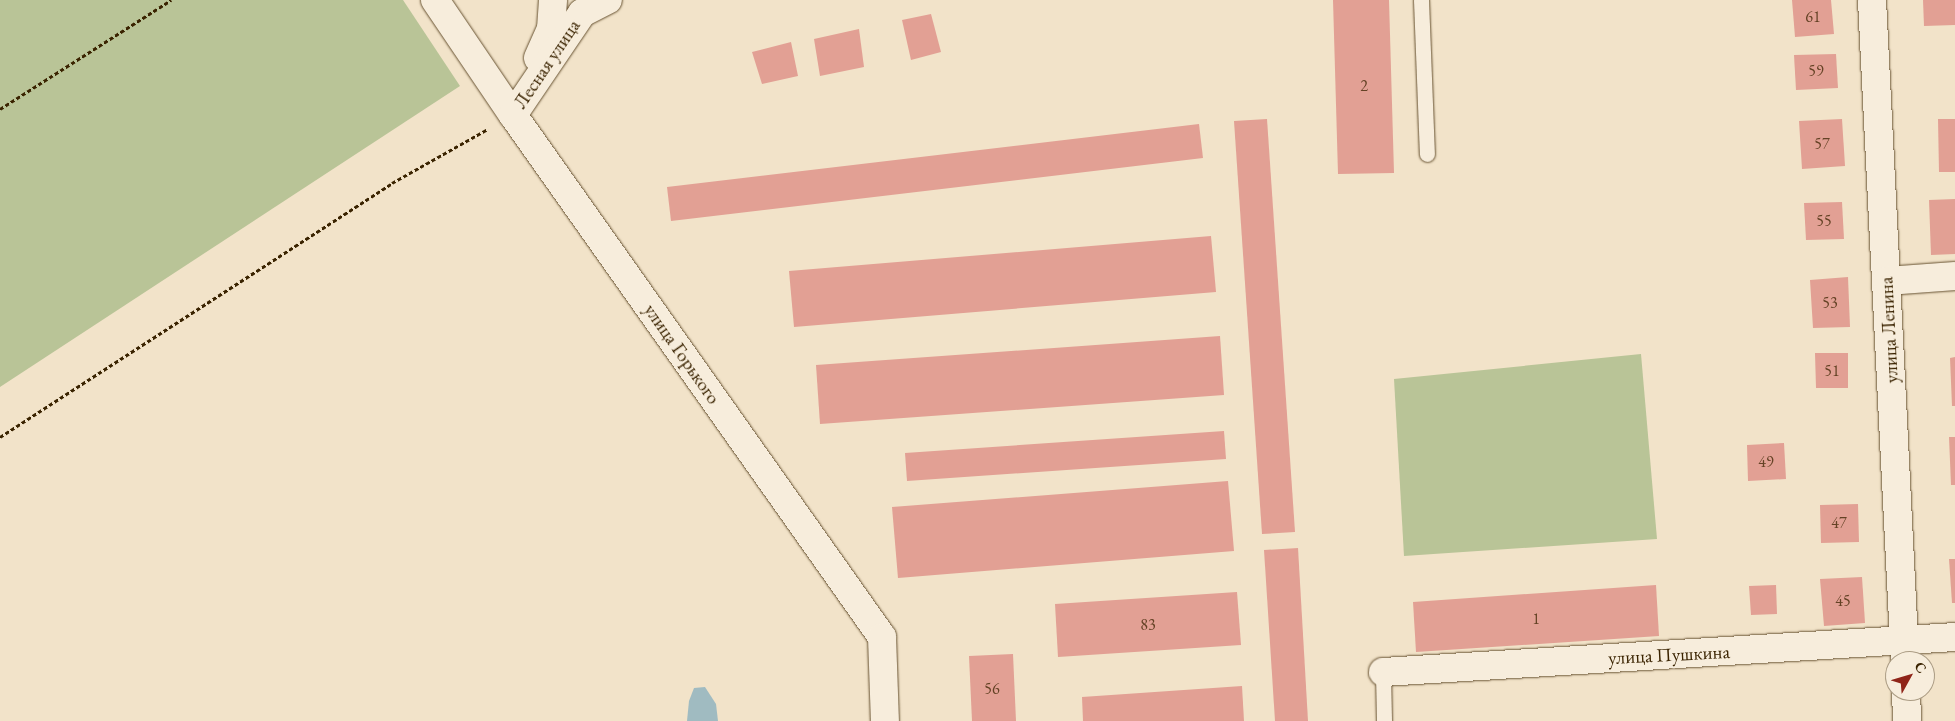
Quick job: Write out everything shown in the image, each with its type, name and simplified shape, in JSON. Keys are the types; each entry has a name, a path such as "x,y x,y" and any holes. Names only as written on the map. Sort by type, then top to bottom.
{"street":[{"name":"улица Горького","path":"435,0 513,116 882,637 885,721"},
{"path":"513,116 551,29 553,0"},
{"name":"Лесная улица","path":"513,116 582,13 608,0"},
{"name":"улица Ленина","path":"1872,0 1904,651"},
{"path":"1887,281 1955,276"},
{"name":"улица Пушкина","path":"1904,651 1955,637"},
{"name":"улица Пушкина","path":"1383,672 1885,652"},
{"path":"1906,701 1907,721"}],"lane":[{"path":"1421,0 1427,154"},
{"path":"1383,672 1384,721"}],"path":[{"path":"0,109 171,0"},
{"path":"0,436 392,183 513,116"}],"green space":[{"path":"0,0 403,0 460,86 0,387"},
{"path":"1641,354 1657,539 1404,556 1394,379"}],"water":[{"path":"705,687 716,704 718,721 687,721 689,701 694,688"}],"building":[{"path":"1333,0 1389,0 1394,173 1338,174"},
{"path":"1792,0 1831,0 1834,34 1795,37"},
{"path":"1923,0 1955,0 1955,25 1924,26"},
{"path":"931,14 941,52 911,60 902,20"},
{"path":"859,29 864,67 820,76 814,39"},
{"path":"791,42 798,76 762,84 752,52"},
{"path":"1836,54 1838,88 1796,90 1794,55"},
{"path":"1267,119 1295,532 1262,534 1234,121"},
{"path":"1842,119 1845,166 1802,169 1799,121"},
{"path":"1938,119 1955,119 1955,172 1939,172"},
{"path":"1199,124 1203,158 671,221 667,187"},
{"path":"1955,199 1955,254 1931,255 1929,200"},
{"path":"1842,202 1844,239 1806,240 1804,203"},
{"path":"1211,236 1216,292 794,327 789,271"},
{"path":"1848,277 1850,327 1813,328 1810,280"},
{"path":"1220,336 1224,395 820,424 816,365"},
{"path":"1815,353 1848,353 1848,388 1816,388"},
{"path":"1955,357 1955,406 1952,406 1950,358"},
{"path":"1224,431 1226,459 907,481 905,453"},
{"path":"1949,437 1955,437 1955,485 1951,485"},
{"path":"1784,443 1786,479 1748,481 1747,445"},
{"path":"1228,481 1234,551 898,578 892,507"},
{"path":"1858,504 1859,542 1821,543 1820,505"},
{"path":"1298,548 1308,721 1275,721 1264,550"},
{"path":"1949,559 1955,559 1955,603 1952,603"},
{"path":"1862,577 1865,623 1824,626 1820,579"},
{"path":"1656,585 1659,636 1416,652 1413,602"},
{"path":"1776,585 1777,614 1751,615 1749,586"},
{"path":"1237,592 1241,645 1058,657 1055,604"},
{"path":"1013,654 1016,721 972,721 969,656"},
{"path":"1242,686 1244,721 1083,721 1082,697"}]}
